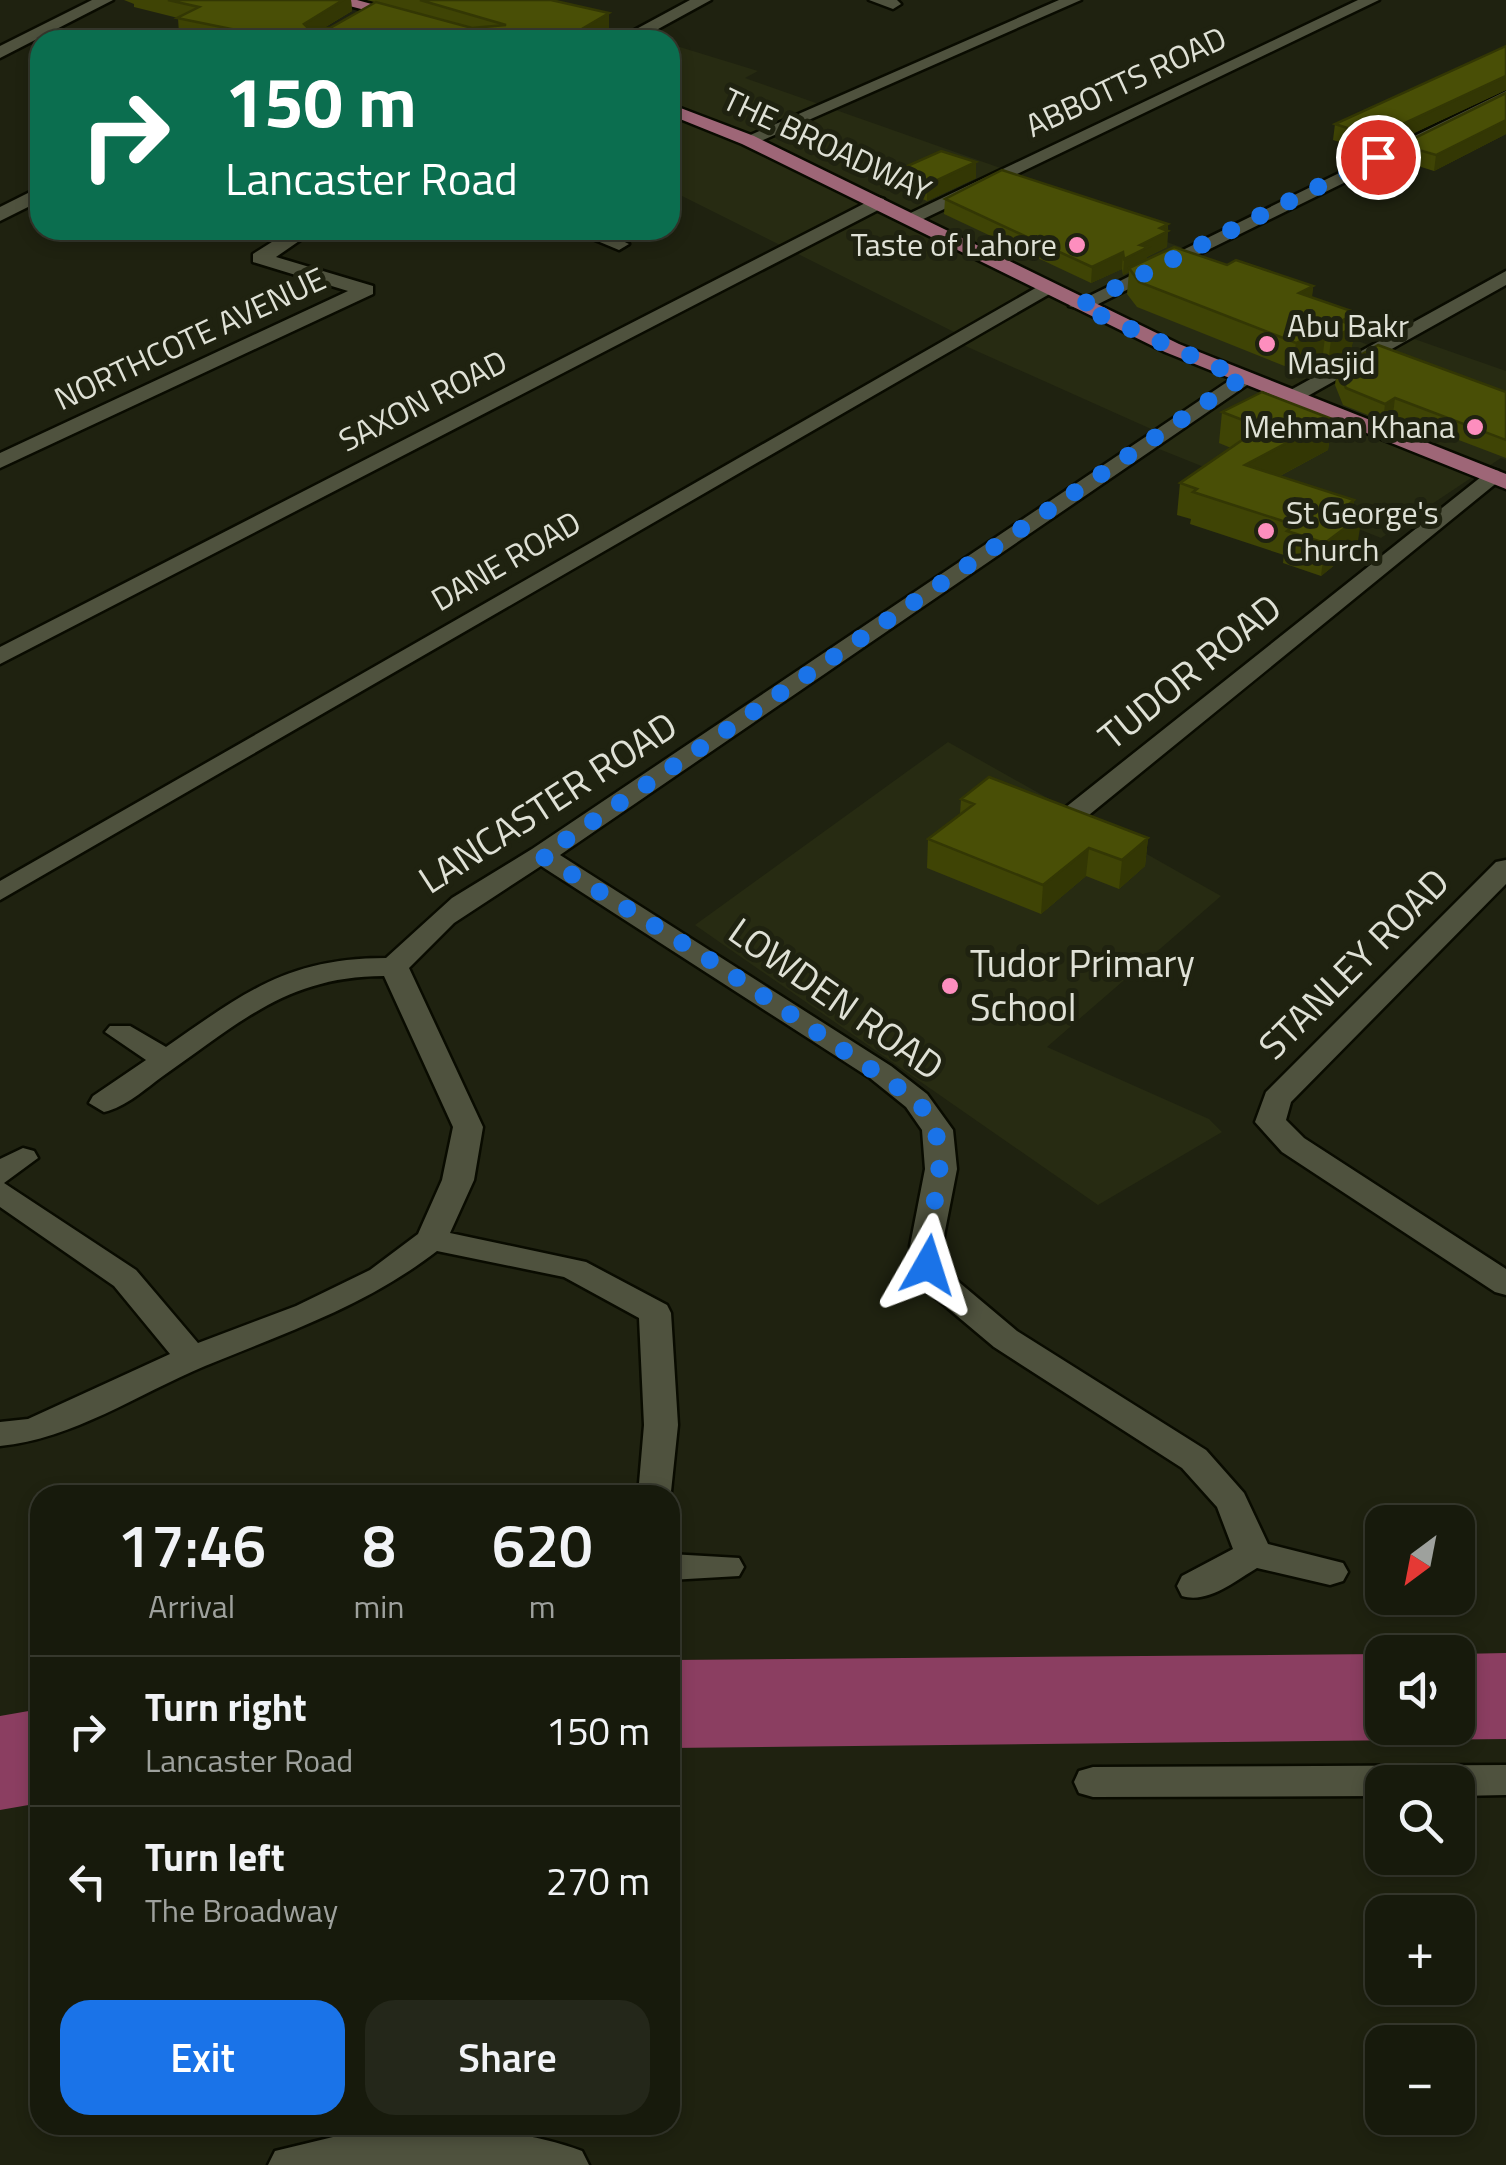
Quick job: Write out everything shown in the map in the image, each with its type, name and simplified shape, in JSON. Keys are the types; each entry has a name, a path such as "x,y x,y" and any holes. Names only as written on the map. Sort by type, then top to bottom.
{"main road":[{"path":"334,0 427,21"},
{"name":"THE BROADWAY","path":"680,112 748,140 1079,306 1242,378 1498,479"}],"street":[{"path":"46,30 105,0"},
{"path":"645,30 704,0"},
{"path":"748,140 1073,0"},
{"name":"ABBOTTS ROAD","path":"908,219 1371,0"},
{"path":"356,20 376,9"},
{"path":"0,53 30,38"},
{"path":"1079,306 1506,96"},
{"path":"0,215 30,198"},
{"name":"SAXON ROAD","path":"0,657 876,203"},
{"name":"NORTHCOTE AVENUE","path":"0,461 366,290 260,258 288,240"},
{"path":"608,240 619,244"},
{"path":"1289,397 1506,277"},
{"name":"DANE ROAD","path":"0,892 1046,288"},
{"name":"LANCASTER ROAD","path":"394,967 422,932 464,898 542,856 1242,378"},
{"name":"TUDOR ROAD","path":"1075,813 1498,479"},
{"name":"LOWDEN ROAD","path":"542,856 718,965 915,1099 933,1122 942,1154 927,1249 928,1265 944,1292 1220,1480 1239,1509 1253,1554"},
{"name":"STANLEY ROAD","path":"1506,868 1277,1099 1270,1122 1293,1145 1506,1284"},
{"path":"0,1434 33,1431 192,1358 308,1314 381,1278 431,1240 458,1180 468,1127 394,967 340,967 272,988 104,1102"},
{"path":"120,1032 169,1061"},
{"path":"0,1192 126,1278 192,1358"},
{"path":"431,1240 565,1263 620,1286 655,1312 661,1424 657,1485"},
{"path":"1195,1586 1253,1554 1330,1572"},
{"path":"680,1567 726,1566"},
{"path":"1093,1782 1506,1780"},
{"path":"290,2165 363,2148 446,2142 495,2148 566,2165"}],"shaded area":[{"path":"680,47 758,71 745,78 1009,171 993,179 1189,250 1165,262 1373,347 1403,335 1506,371 1506,460 1501,458 1381,538 1154,447 1160,433 952,340 958,334 680,195"},
{"name":"Tudor Primary School","path":"948,742 1221,896 1047,1047 1209,1119 1222,1132 1098,1205 695,925"},
{"path":"1506,1653 1506,1739 1475,1739 1475,1654"},
{"path":"1365,1654 1365,1741 680,1748 680,1660"},
{"path":"30,1711 30,1805 0,1810 0,1716"}],"building":[{"path":"168,0 343,0 304,24 308,28 330,28 376,2 472,28 506,25 420,0 551,0 609,13 580,30 236,30 177,18 199,7"},
{"path":"1506,46 1506,76 1375,137 1335,124"},
{"path":"1506,93 1506,120 1436,155 1401,145"},
{"path":"941,151 976,162 927,185 896,171"},
{"path":"1002,170 1168,224 1160,228 1168,231 1140,245 1148,247 1124,259 1123,252 1092,267 945,199"},
{"path":"1174,247 1227,265 1236,260 1313,286 1299,293 1357,313 1341,321 1355,326 1331,339 1326,328 1296,343 1139,282 1129,268"},
{"path":"1378,345 1506,392 1506,440 1395,398 1385,404 1346,388 1337,368"},
{"path":"1262,392 1332,419 1245,465 1354,500 1343,509 1362,515 1325,543 1287,531 1295,525 1193,492 1197,489 1180,483 1261,427 1222,412"},
{"path":"989,777 1148,838 1122,860 1089,848 1043,885 928,839 974,804 961,799"}],"place":[{"name":"Taste of Lahore","path":"1077,245"},
{"name":"Abu Bakr Masjid","path":"1267,344"},
{"name":"Mehman Khana","path":"1475,427"},
{"name":"St George's Church","path":"1266,531"},
{"name":"Tudor Primary School","path":"950,986"}],"route":[{"path":"928,1265 942,1154 933,1122 915,1099 718,965 542,856 1242,378 1079,306 1378,157"}]}
